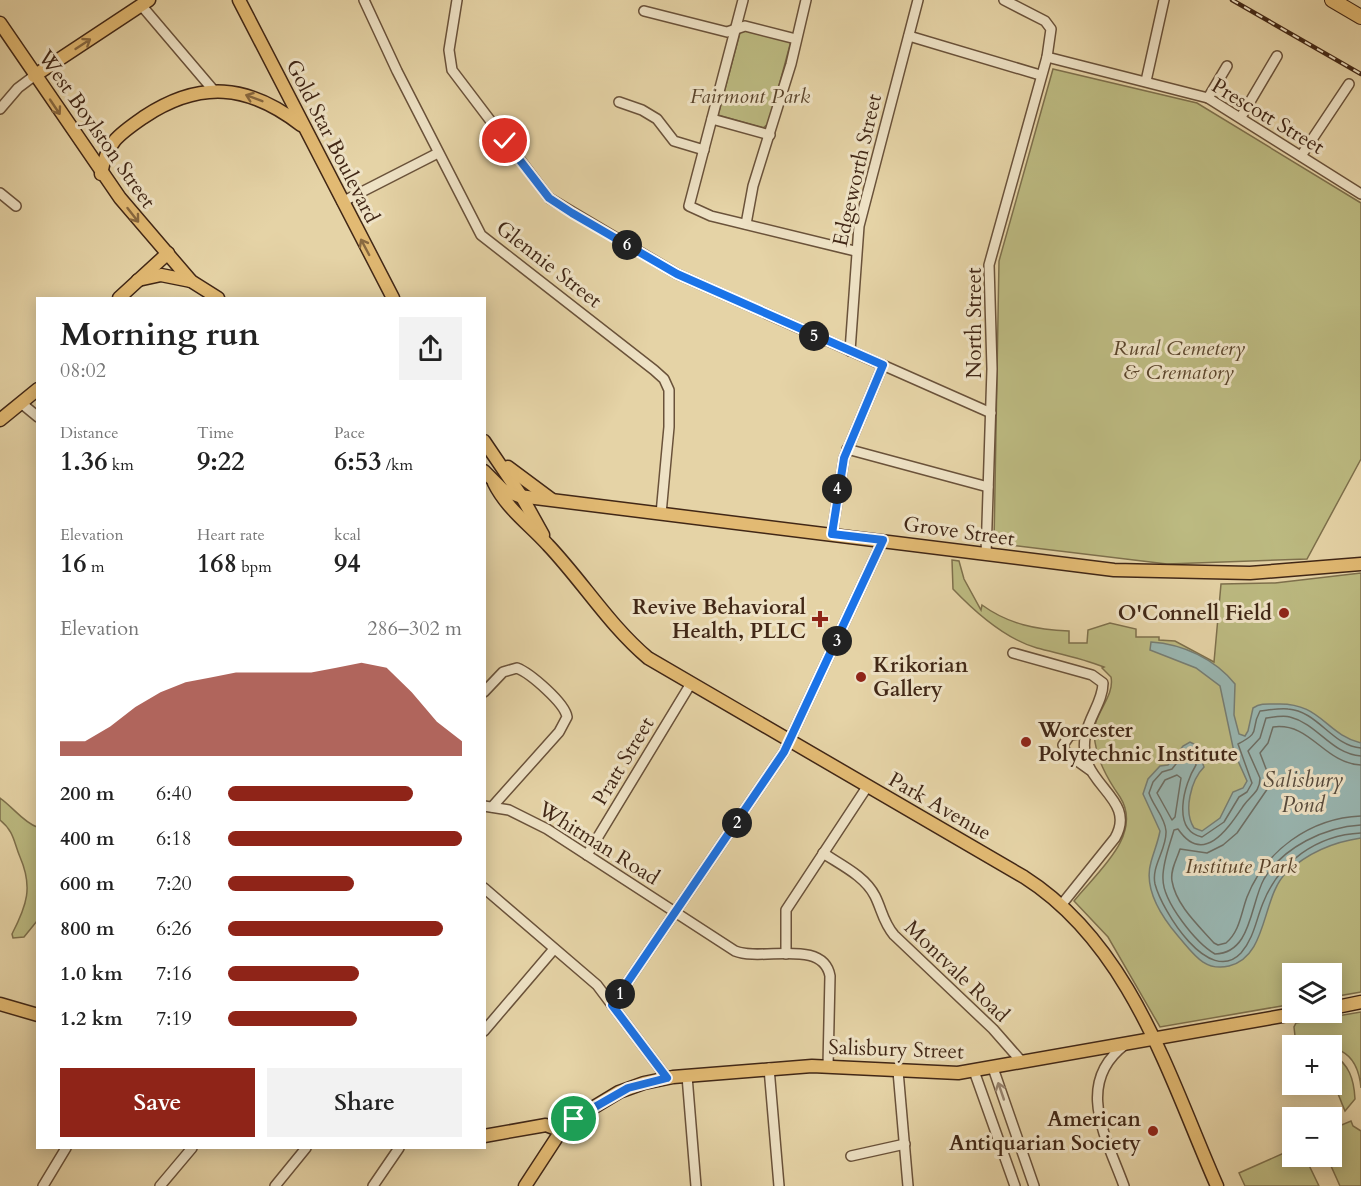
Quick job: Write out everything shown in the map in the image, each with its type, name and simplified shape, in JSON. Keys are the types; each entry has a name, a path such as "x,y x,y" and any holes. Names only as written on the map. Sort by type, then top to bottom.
{"highway":[{"path":"1332,0 1361,17"}],"main road":[{"name":"Gold Star Boulevard","path":"239,0 392,297"},
{"path":"34,76 145,3"},
{"name":"West Boylston Street","path":"0,23 101,174 139,222 171,257"},
{"path":"101,174 108,148 124,131 179,97 191,93 215,92 254,96 305,127"},
{"path":"120,297 171,257 191,281 216,297"},
{"path":"143,279 167,275 191,281"},
{"path":"0,420 36,391"},
{"name":"Grove Street","path":"486,443 517,475 552,500"},
{"path":"486,444 522,497"},
{"name":"Grove Street","path":"486,473 507,493 522,497 883,540 1071,566 1154,572 1250,573 1361,564"},
{"name":"Park Avenue","path":"494,483 517,516 548,544 626,639 648,658 690,685 1024,877 1062,904 1110,962 1154,1039 1217,1186"},
{"name":"Park Avenue","path":"522,497 548,544"},
{"path":"1342,1006 1361,1002"},
{"path":"0,1004 36,1014"},
{"name":"Salisbury Street","path":"525,1186 561,1131 577,1116 619,1092 636,1085 667,1078 769,1068 828,1066 950,1074 1282,1016"},
{"path":"486,1136 546,1125 561,1131"}],"street":[{"name":"Glennie Street","path":"364,0 371,20 438,153 485,239 664,380 669,390 669,416 660,514"},
{"path":"456,0 449,50 452,70 549,198 677,274 991,413"},
{"path":"746,224 753,186 770,135 806,0"},
{"name":"Edgeworth Street","path":"850,351 855,251 862,209 918,0"},
{"name":"North Street","path":"986,555 991,413 989,265 1047,57 1051,28 1045,21 1004,0"},
{"path":"1146,81 1164,0"},
{"path":"741,1 736,29 689,206 711,216 855,251"},
{"path":"145,3 215,92"},
{"path":"644,11 727,32 745,26 796,39"},
{"path":"909,36 1041,75"},
{"path":"1241,117 1277,56"},
{"name":"Prescott Street","path":"1047,57 1208,98 1361,194"},
{"path":"1208,98 1227,66"},
{"path":"0,109 18,88 34,76"},
{"path":"1301,156 1349,84"},
{"path":"619,102 642,110 657,119 674,141 704,150"},
{"path":"712,119 770,135"},
{"path":"342,202 438,153"},
{"path":"0,193 16,206"},
{"path":"832,534 837,492 847,449 883,365"},
{"path":"21,403 36,415"},
{"path":"847,449 988,487"},
{"path":"612,1005 790,742 883,540"},
{"path":"1013,653 1092,675 1102,681 1103,689 1091,713 1086,734 1087,760 1092,771 1119,808 1121,825 1115,838 1062,904"},
{"path":"486,690 507,669 518,668 563,706 567,715 566,722 559,732 488,807"},
{"name":"Pratt Street","path":"587,855 690,685"},
{"path":"1086,734 1070,735 1063,745 1066,753 1092,771"},
{"path":"786,954 786,910 867,787"},
{"name":"Whitman Road","path":"488,807 509,810 522,816 740,953 813,955 828,966 830,976 828,1066"},
{"name":"Montvale Road","path":"823,853 865,882 876,897 882,917 891,932 993,1029 1022,1062"},
{"path":"486,890 597,985 667,1078"},
{"path":"486,1029 555,949"},
{"path":"1124,1186 1096,1102 1104,1070 1126,1044"},
{"path":"769,1068 779,1186"},
{"path":"993,1068 1034,1186"},
{"path":"898,1071 908,1186"},
{"path":"974,1071 1015,1186"},
{"path":"687,1076 696,1186"},
{"path":"851,1156 905,1144"},
{"path":"43,1186 65,1149"},
{"path":"160,1186 191,1149"},
{"path":"275,1186 305,1149"},
{"path":"373,1186 398,1149"}],"green space":[{"name":"Fairmont Park","path":"741,29 791,41 769,123 763,128 718,115"},
{"name":"Rural Cemetery & Crematory","path":"1053,69 1197,103 1361,203 1361,459 1307,559 1167,564 994,543 999,261"},
{"name":"Institute Park","path":"952,560 959,561 964,579 981,610 982,605 1002,617 1023,625 1069,631 1069,643 1087,643 1088,630 1110,623 1136,629 1136,637 1159,637 1159,640 1175,641 1214,662 1221,584 1275,583 1361,573 1361,992 1342,995 1342,963 1282,963 1282,1006 1160,1027 1108,937 1074,901 1114,853 1122,839 1126,825 1126,811 1102,767 1094,734 1097,719 1110,692 1111,677 1102,668 1104,667 1037,648 1013,638 991,624 953,589"},
{"path":"0,798 27,822 36,826 36,922 24,937 13,938 12,934 25,905 27,887 24,868 13,837 0,820"},
{"path":"1361,1012 1361,1088 1354,1063 1342,1051 1342,1035 1295,1035 1296,1023 1342,1023 1342,1015"},
{"path":"1342,1061 1350,1073 1355,1099 1345,1111 1338,1095 1342,1095"},
{"path":"1351,1121 1353,1126 1361,1131 1361,1186 1340,1186 1331,1167 1342,1167 1342,1125"},
{"path":"1282,1154 1282,1167 1310,1167 1319,1186 1245,1186 1239,1173"}],"water":[{"name":"Salisbury Pond","path":"1151,642 1175,646 1198,654 1227,675 1235,684 1234,715 1239,734 1245,736 1248,731 1253,708 1264,704 1291,705 1313,713 1339,733 1361,743 1361,838 1322,849 1287,872 1273,895 1258,938 1251,950 1242,960 1229,966 1213,966 1200,960 1172,928 1155,902 1149,882 1149,872 1160,831 1143,794 1148,779 1160,766 1168,765 1183,746 1190,742 1196,745 1204,767 1195,780 1190,796 1189,813 1194,828 1202,831 1220,818 1233,792 1243,788 1247,781 1234,752 1220,686 1196,668 1150,650"}],"railway":[{"path":"1232,0 1361,74"}],"place":[{"name":"O'Connell Field","path":"1284,613"},
{"name":"Revive Behavioral Health, PLLC","path":"820,619"},
{"name":"Krikorian Gallery","path":"861,677"},
{"name":"Worcester Polytechnic Institute","path":"1026,742"},
{"name":"American Antiquarian Society","path":"1153,1131"}],"route":[{"path":"505,141 549,198 572,213 677,274 799,330 883,365 840,471 832,534 883,540 795,733 784,752 612,1005 667,1078 628,1088 574,1119"}]}
